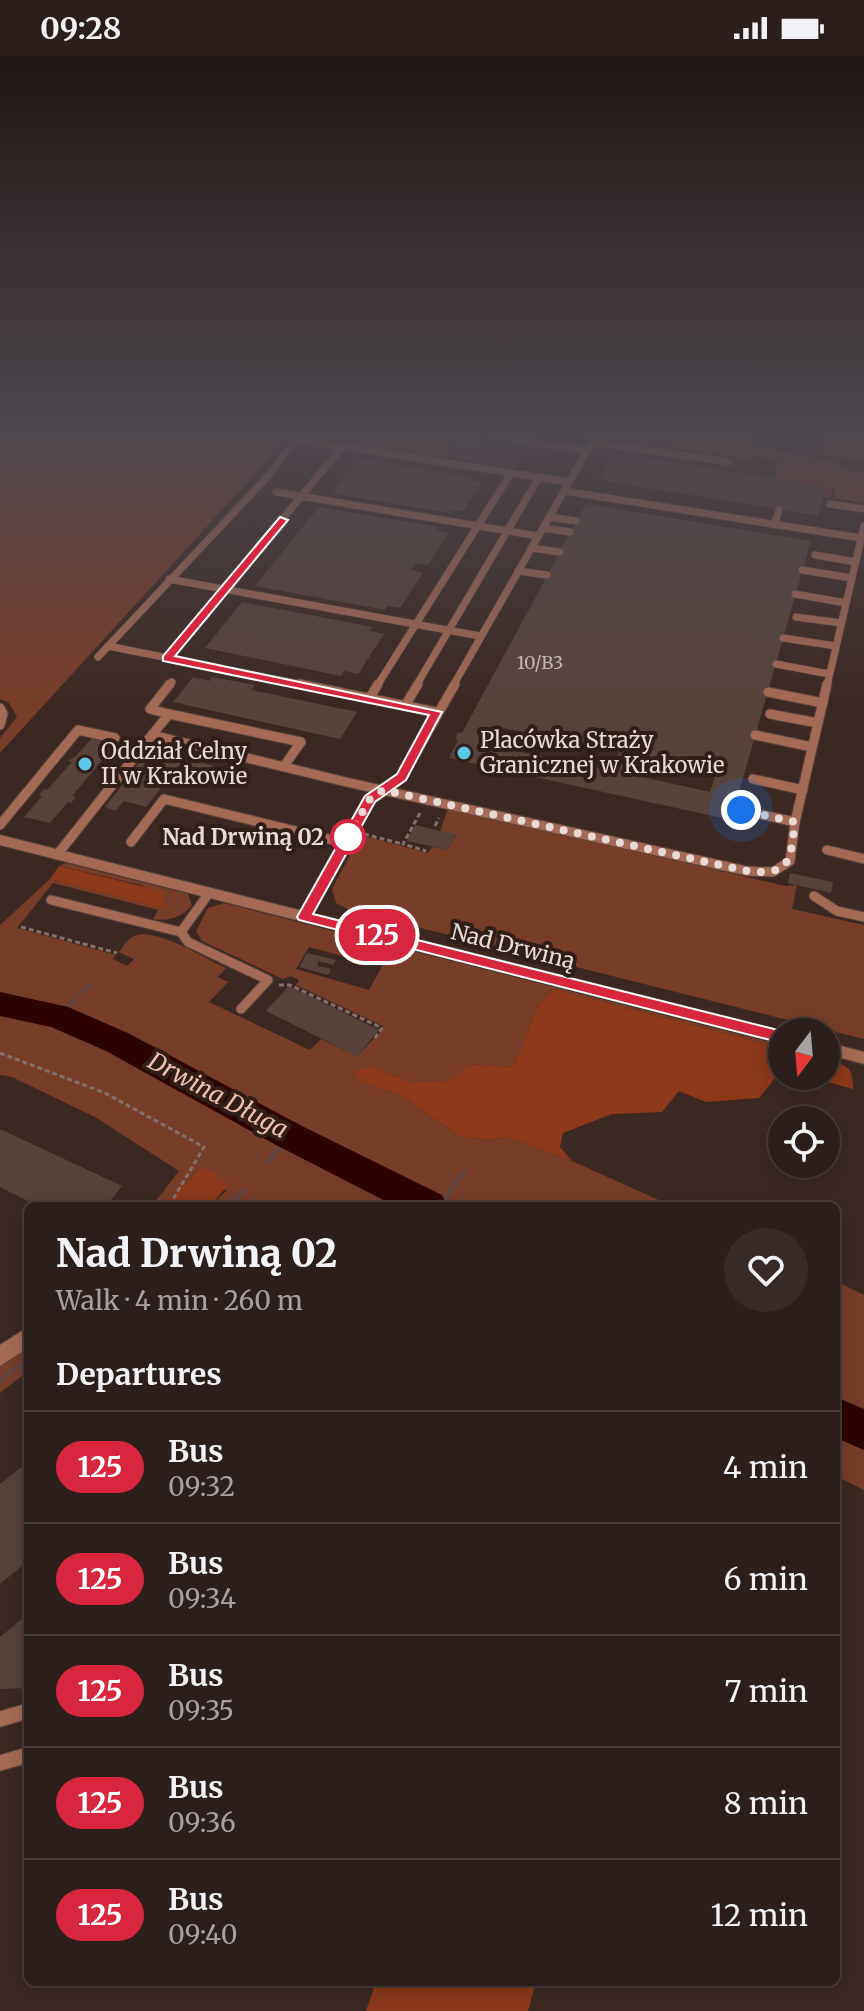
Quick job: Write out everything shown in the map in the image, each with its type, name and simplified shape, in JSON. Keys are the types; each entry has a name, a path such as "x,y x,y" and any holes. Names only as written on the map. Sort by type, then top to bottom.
{"street":[{"name":"Nad Drwiną","path":"0,840 768,1033"},
{"path":"840,1052 864,1058"},
{"path":"0,1357 24,1339"}],"lane":[{"path":"98,657 224,522"},
{"path":"167,658 281,522"},
{"path":"454,522 538,536"},
{"path":"369,699 478,522"},
{"path":"405,706 513,522"},
{"path":"304,917 370,799 402,777 436,712 546,522"},
{"path":"152,735 383,790 761,873 773,872 790,861 795,822 863,531 760,522"},
{"path":"764,533 771,524"},
{"path":"543,528 570,532"},
{"path":"531,548 560,552"},
{"path":"815,555 856,562"},
{"path":"802,570 852,578"},
{"path":"518,571 547,575"},
{"path":"169,579 480,636"},
{"path":"795,594 846,603"},
{"path":"796,617 841,623"},
{"path":"783,638 836,646"},
{"path":"108,646 436,712"},
{"path":"776,664 829,674"},
{"path":"172,682 150,709 301,742 284,766"},
{"path":"768,692 823,703"},
{"path":"0,708 3,714 0,725"},
{"path":"57,855 169,714"},
{"path":"770,714 818,723"},
{"path":"0,825 78,730 115,738"},
{"path":"755,735 812,747"},
{"path":"753,779 803,790"},
{"path":"131,842 164,799 345,843"},
{"path":"741,810 795,822"},
{"path":"827,850 864,859"},
{"path":"181,932 209,893"},
{"path":"814,896 826,907 849,917 864,917"},
{"path":"51,900 181,932 188,942 268,980 241,1009"},
{"path":"0,1719 24,1712"},
{"path":"0,1763 24,1756"}],"path":[{"path":"403,844 425,805"},
{"path":"360,833 426,851"},
{"path":"21,927 117,953"},
{"path":"268,980 279,985 290,985 382,1028 375,1038"},
{"path":"0,1053 46,1066 114,1097 204,1147 199,1161 181,1182 171,1202"}],"shaded area":[{"path":"0,522 211,522 0,753 0,738 17,717 9,703 0,699"},
{"path":"448,808 786,886 797,885 792,909 864,925 864,1039 840,1033 840,1018 780,1018 350,910 336,903 332,889 361,835 428,853 432,847 448,850 456,835 440,831"},
{"path":"66,863 188,894 192,905 175,918 153,919 158,910 53,883 17,928 116,955 113,959 127,966 134,959 119,952 132,937 152,935 179,944 226,968 218,977 228,982 209,1002 310,1050 321,1039 357,1056 385,1027 296,985 299,980 291,976 283,979 202,941 196,931 208,908 224,903 378,943 368,963 309,947 296,969 369,990 393,946 768,1041 768,1044 553,989 538,1006 513,1067 469,1064 454,1081 411,1082 373,1067 362,1082 402,1096 459,1136 487,1140 508,1137 572,1161 663,1202 214,1202 226,1191 200,1169 167,1202 155,1202 179,1171 95,1117 12,1077 0,1075 0,925 50,879 164,908 163,898 142,885 59,866"},
{"path":"59,866 162,891 165,909 50,879"},
{"path":"553,989 768,1044 768,1087 759,1098 706,1102 679,1091 662,1112 612,1114 563,1133 560,1147 572,1161 508,1137 487,1140 459,1136 402,1096 362,1082 354,1071 373,1067 411,1082 453,1081 469,1064 513,1067 538,1006"},
{"path":"840,1064 850,1071 853,1089 840,1085"},
{"path":"200,1169 211,1170 228,1185 213,1202 167,1202"},
{"path":"840,1283 864,1295 864,1490 840,1478"},
{"path":"24,1347 24,1374 0,1393 0,1365"},
{"path":"375,1986 535,1986 528,2011 366,2011"}],"building":[{"path":"307,522 410,522 439,527 437,530 449,533 428,565 416,563 411,570 423,573 400,608 387,606 385,610 255,586"},
{"path":"576,522 697,522 811,541 731,820 449,758 458,740 455,740 458,732 462,733","holes":["494,726 716,773 710,792 642,777 648,760 619,753 612,771 485,744"]},
{"path":"242,602 373,627 370,631 384,634 358,674 344,671 341,676 205,648"},
{"path":"193,677 209,681 212,677 255,685 251,690 357,712 340,739 173,702"},
{"path":"92,738 117,743 72,796 76,797 71,803 68,802 50,823 24,817 42,796 39,795 44,789 47,790 72,762 68,761"},
{"path":"149,750 185,758 146,807 124,801 115,811 105,807"},
{"path":"190,760 214,766 209,772 184,767"},
{"path":"415,825 456,834 448,850 407,841"},
{"path":"790,873 833,882 831,893 788,883"},
{"path":"307,953 336,960 333,965 319,961 317,966 331,969 328,975 299,967"},
{"path":"289,986 379,1030 357,1056 266,1011"},
{"path":"0,1129 122,1186 109,1202 30,1202 0,1187"},
{"path":"24,1465 24,1564 0,1584 0,1484"},
{"path":"24,1617 24,1688 0,1689 0,1637"}],"waterway":[{"path":"57,1016 89,985"},
{"name":"Drwina Długa","path":"0,1004 57,1016 117,1042 288,1135 421,1202"},
{"path":"268,1163 288,1135"},
{"path":"443,1202 464,1172"},
{"path":"233,1202 242,1192"},
{"path":"0,1380 24,1362"},
{"name":"Drwina Długa","path":"840,1419 864,1430"}],"bus line":[{"name":"125","path":"281,522 167,658 436,712 402,777 370,799 304,917 768,1033"}],"place":[{"name":"Placówka Straży Granicznej w Krakowie","path":"464,753"},
{"name":"Oddział Celny II w Krakowie","path":"85,764"},
{"name":"Nad Drwiną 02","path":"348,837"}],"route":[{"path":"348,837 370,799 383,790 747,871 773,872 783,867 790,861 795,822 741,810"}]}
